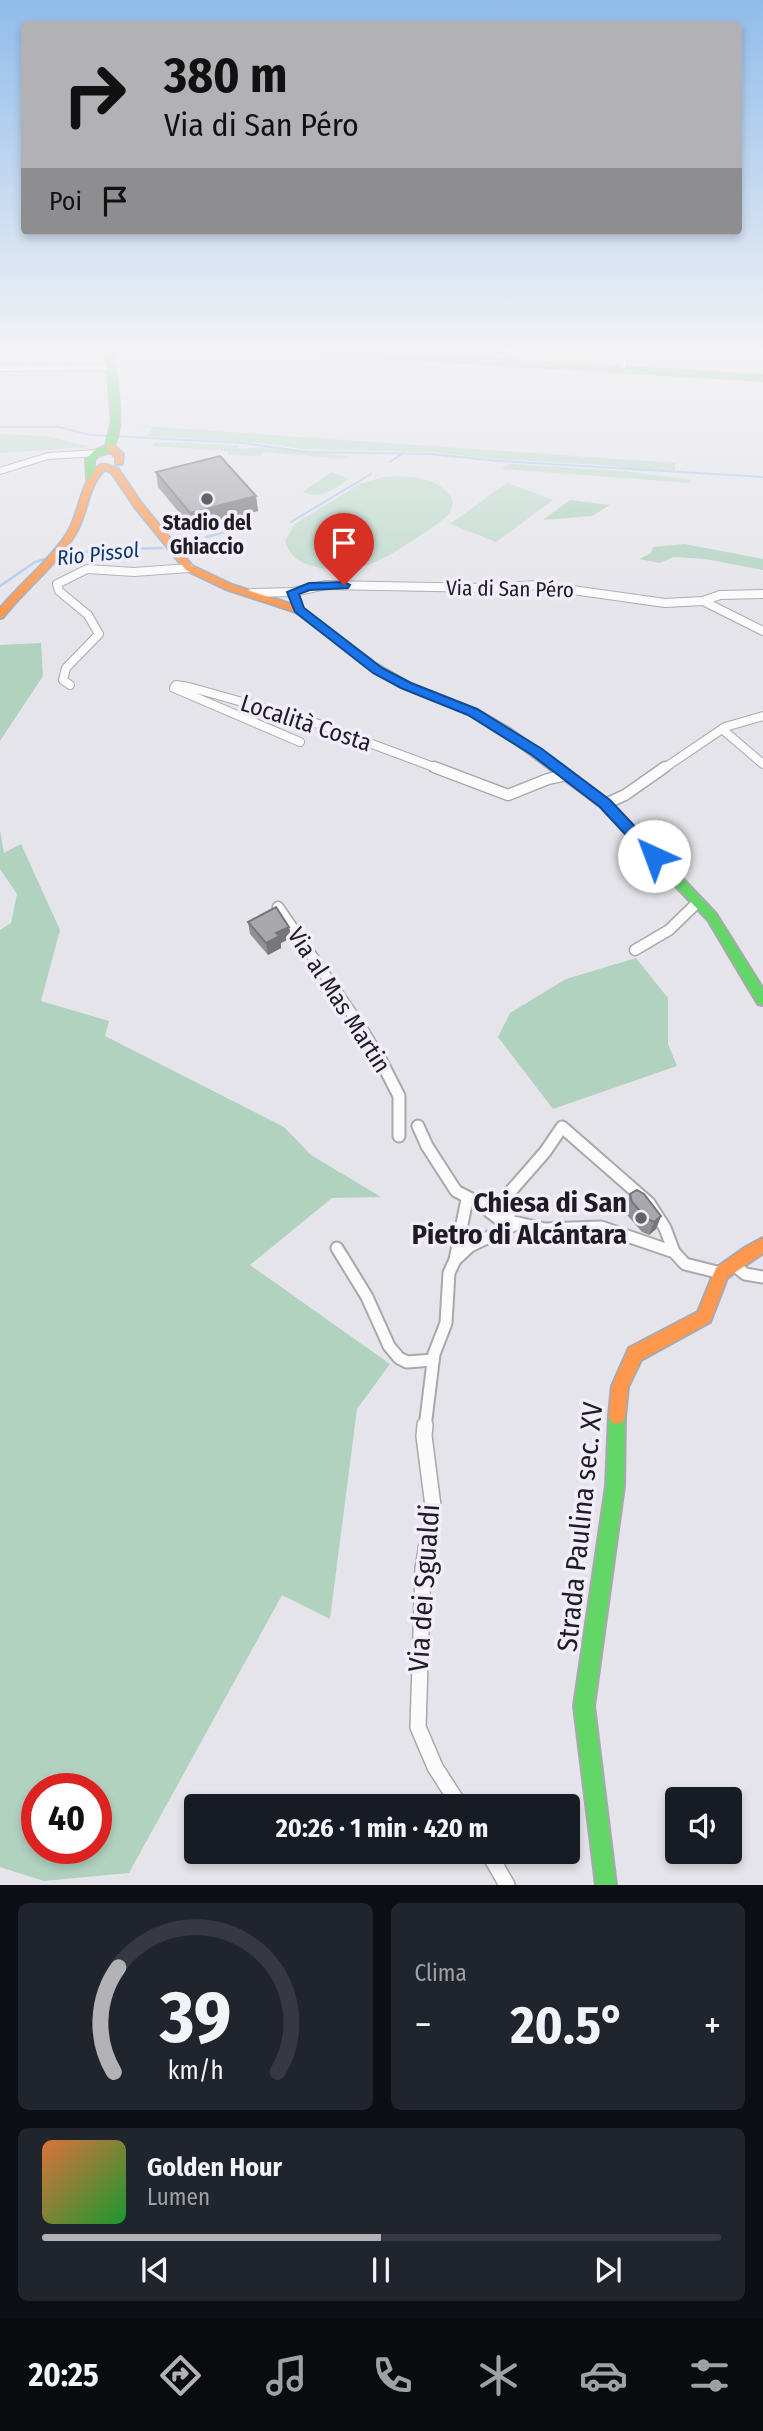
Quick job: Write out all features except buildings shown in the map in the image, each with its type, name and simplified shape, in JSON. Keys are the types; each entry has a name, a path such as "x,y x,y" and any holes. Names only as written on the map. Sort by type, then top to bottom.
{"street":[{"path":"0,615 52,560 76,527 92,480 110,439"},
{"path":"0,471 48,456 103,459 189,568 204,578 252,593 285,595 299,610 378,670 406,685 473,712 537,752 605,804 712,917 763,1000"},
{"path":"70,685 62,680 66,668 99,634 88,615 59,591 57,584 87,569 134,572 189,568"},
{"name":"Via di San Péro","path":"285,595 326,585 487,588 537,585 665,603 703,601 763,631"},
{"path":"703,601 720,595 763,594"},
{"name":"Località Costa","path":"300,741 174,688 176,685 189,687 313,722 508,794 567,775"},
{"path":"605,804 625,795 722,729 763,716"},
{"path":"722,729 763,764"},
{"path":"635,950 669,930 698,902"},
{"name":"Via al Mas Martin","path":"278,907 363,1030 399,1096 399,1136"},
{"path":"418,1126 447,1180 456,1191 477,1202 499,1219 545,1229 601,1227 674,1252"},
{"path":"513,1221 510,1192 545,1152 562,1127 649,1203 665,1227 674,1252 685,1264 721,1273 746,1253 763,1245"},
{"name":"Via dei Sgualdi","path":"452,1794 435,1767 418,1727 424,1569 433,1506 424,1436 433,1360 446,1323 449,1273 455,1260 467,1199"},
{"path":"455,1260 470,1246 513,1221"},
{"path":"337,1248 367,1297 389,1346 399,1358 416,1362 433,1360"},
{"path":"734,1265 745,1274 763,1277"},
{"name":"Strada Paulina sec. XV","path":"606,1885 584,1706 615,1486 615,1436 620,1386 635,1354 704,1317 721,1273"},
{"path":"495,1864 507,1885"}],"green space":[{"path":"0,439 58,439 90,447 0,453"},
{"path":"194,439 330,439 675,463 675,471 624,470 618,466 493,459 431,452 303,449"},
{"path":"155,442 237,445 239,449 266,447 348,456 347,459 263,452 260,456 228,455 228,451 152,446"},
{"path":"510,464 624,471 690,480 691,483 501,469"},
{"path":"331,472 349,479 321,494 303,492"},
{"path":"398,476 437,484 453,502 450,513 392,554 356,568 330,570 316,567 300,561 290,551 285,541 295,524 360,484 383,477"},
{"path":"507,483 553,500 496,542 450,524"},
{"path":"570,500 610,505 592,516 543,520"},
{"path":"685,544 763,559 763,570 705,559 673,557 660,563 639,559 651,553 653,547"},
{"path":"41,643 43,676 0,741 0,645"},
{"path":"0,830 4,853 21,844 60,930 41,1001 109,1021 105,1036 284,1127 311,1155 381,1197 332,1198 250,1265 390,1364 357,1409 330,1619 282,1595 129,1873 44,1881 0,1867 0,930 11,923 17,894 0,869"},
{"path":"636,958 668,998 668,1044 677,1066 553,1109 498,1037 510,1013 566,979"}],"waterway":[{"path":"166,439 243,443 307,452 402,454"},
{"name":"Rio Pissol","path":"390,462 402,454"},
{"path":"402,454 763,477"},
{"name":"Rio Pissol","path":"291,522 371,474"},
{"name":"Rio Pissol","path":"207,537 248,526"},
{"name":"Rio Pissol","path":"206,537 214,535"},
{"name":"Rio Pissol","path":"57,556 100,550 162,548"},
{"name":"Rio Pissol","path":"0,586 35,562 49,558"}],"traffic: fast":[{"path":"102,452 110,447 112,439"},
{"path":"91,479 90,459 97,453 108,452"},
{"path":"369,663 406,685 473,712 506,731 605,804 712,917 763,1000"},
{"path":"606,1885 584,1706 615,1486 617,1416"}],"traffic: slow":[{"path":"110,447 120,456 119,462"},
{"path":"0,615 65,543 77,523 87,488 103,467"},
{"path":"106,467 115,471 138,505 189,568 229,587 299,610 369,663"},
{"path":"617,1416 620,1386 635,1354 704,1317 721,1273 763,1245"}],"place":[{"name":"Stadio del Ghiaccio","path":"207,499"},
{"name":"Chiesa di San Pietro di Alcántara","path":"641,1218"}],"route":[{"path":"344,585 309,587 293,592 299,610 317,621 378,670 406,685 473,712 537,752 605,804 654,856"}]}
